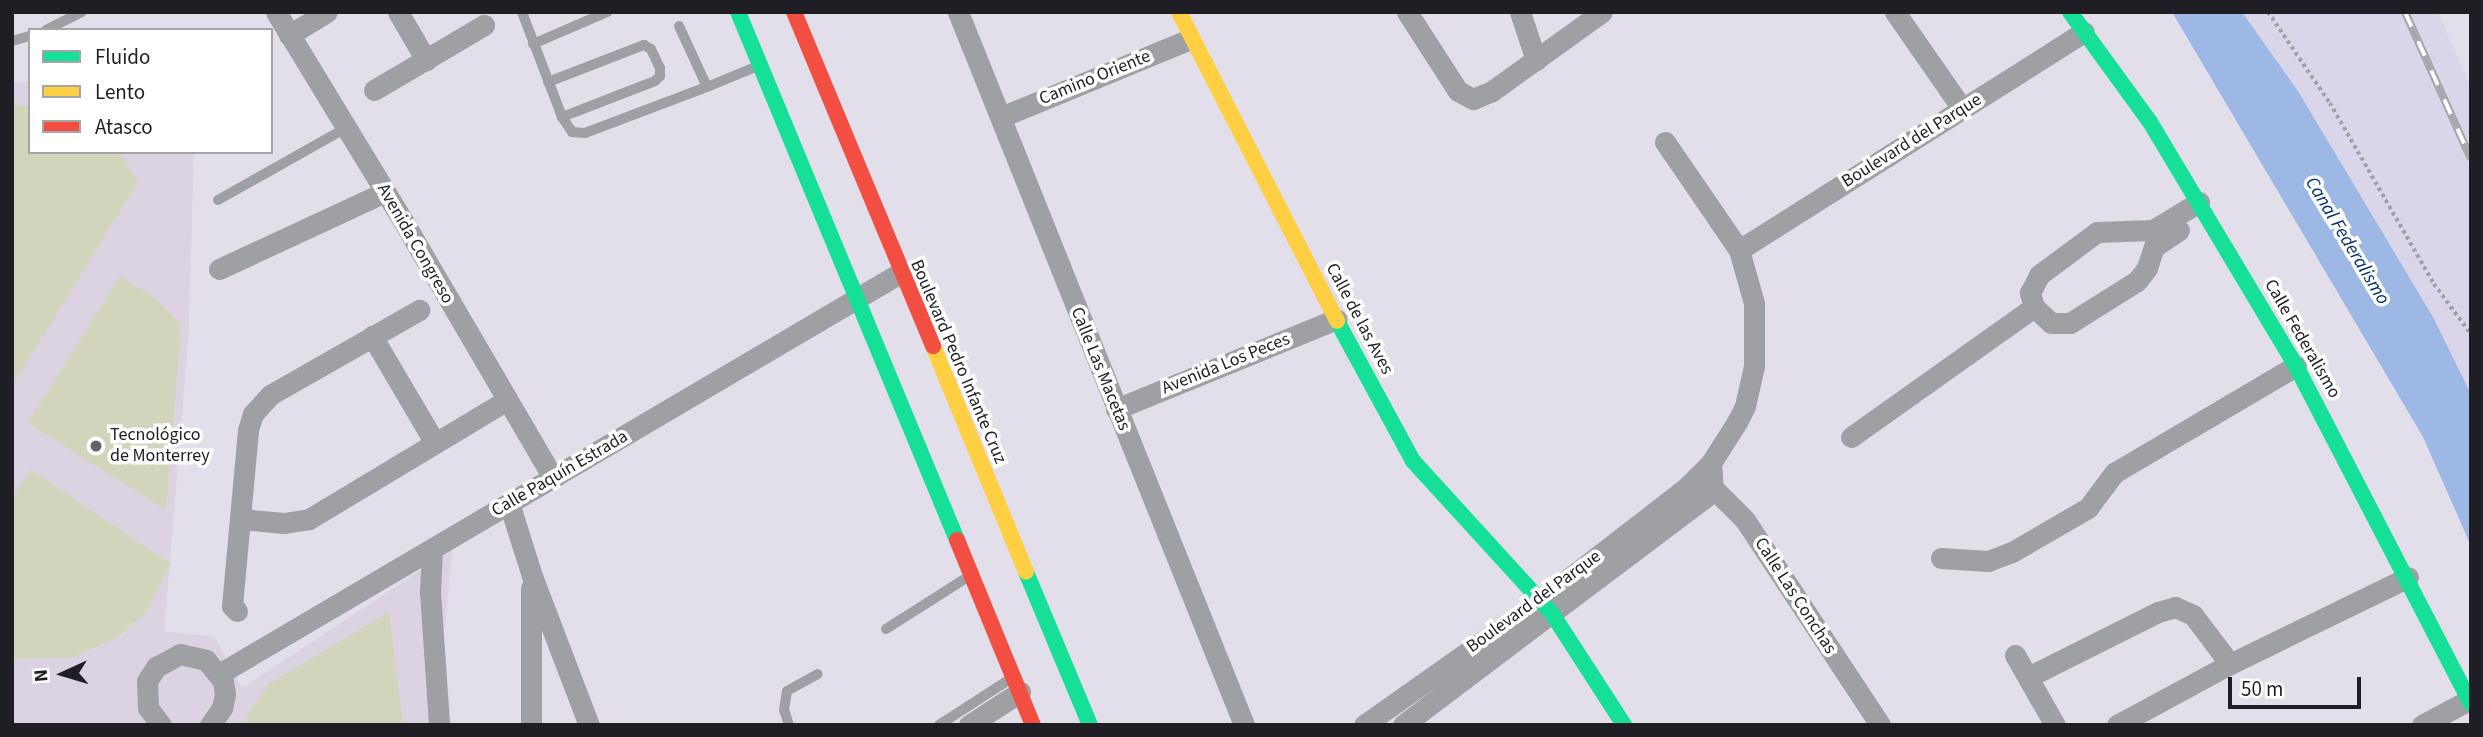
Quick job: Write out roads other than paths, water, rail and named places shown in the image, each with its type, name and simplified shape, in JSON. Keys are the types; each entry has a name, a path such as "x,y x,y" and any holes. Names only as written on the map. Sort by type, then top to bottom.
{"main road":[{"path":"738,12 1025,705"},
{"name":"Boulevard Pedro Infante Cruz","path":"794,12 900,273 1090,725"},
{"name":"Calle de las Aves","path":"1179,12 1336,319 1413,461 1546,606 1624,725"},
{"name":"Calle Federalismo","path":"2070,12 2150,122 2296,366 2409,577 2470,701"}],"street":[{"name":"Avenida Congreso","path":"275,12 385,192 553,478"},
{"path":"289,35 327,12"},
{"path":"398,12 426,60"},
{"name":"Calle Las Macetas","path":"958,12 1244,725"},
{"path":"1407,12 1450,80 1465,97 1473,99 1482,97 1602,12"},
{"path":"1520,12 1536,60"},
{"path":"1895,12 1963,110"},
{"path":"374,90 484,25"},
{"name":"Boulevard del Parque","path":"1739,250 2084,32"},
{"name":"Camino Oriente","path":"1001,117 1190,38"},
{"path":"1665,142 1739,250 1754,303 1754,366 1745,406 1708,476"},
{"path":"219,269 385,192"},
{"path":"2202,207 2158,242 2147,268 2137,281 2070,323 2051,323 2034,307 2030,293 2039,275 2097,232 2153,230 2202,207"},
{"path":"2131,231 2146,249 2147,268"},
{"name":"Calle Paquín Estrada","path":"219,674 900,273"},
{"path":"1851,437 2034,307"},
{"path":"237,611 232,606 248,430 253,414 270,395 419,310"},
{"name":"Avenida Los Peces","path":"1116,409 1336,319"},
{"path":"372,336 435,443"},
{"path":"1941,558 1988,561 2012,552 2088,508 2114,473 2296,366"},
{"path":"240,519 284,523 309,519 507,400"},
{"name":"Boulevard del Parque","path":"1403,725 1428,717 1546,606 1708,476"},
{"name":"Calle Las Conchas","path":"1708,476 1745,520 1879,724"},
{"path":"509,503 532,576 589,725"},
{"path":"432,549 430,592 439,725"},
{"path":"531,725 532,576"},
{"path":"2117,725 2230,664 2409,577"},
{"name":"Boulevard del Parque","path":"1364,725 1412,689 1546,606"},
{"path":"2028,677 2158,612 2175,607 2193,615 2230,664"},
{"path":"160,724 148,708 145,695 147,681 156,667 180,654 206,660 219,674 225,694 222,708 210,725"},
{"path":"2015,655 2055,725"},
{"path":"1412,689 1428,717"},
{"path":"2422,725 2470,701"},
{"path":"969,725 1025,705"}],"lane":[{"path":"50,28 82,12"},
{"path":"522,12 562,117 572,131 586,133 760,65"},
{"path":"533,44 607,12"},
{"path":"679,26 707,87"},
{"path":"548,82 639,45 651,49 660,68 660,76 654,81 562,117"},
{"path":"218,200 346,128"},
{"path":"887,629 972,574"},
{"path":"789,725 784,710 787,691 818,674"},
{"path":"939,725 1025,705"}],"water":[{"name":"Canal Federalismo","path":"2172,12 2242,12 2298,91 2433,317 2471,394 2471,546 2423,437"}],"railway":[{"path":"2405,12 2471,159"}],"place":[{"name":"Tecnológico de Monterrey","path":"96,446"}]}
